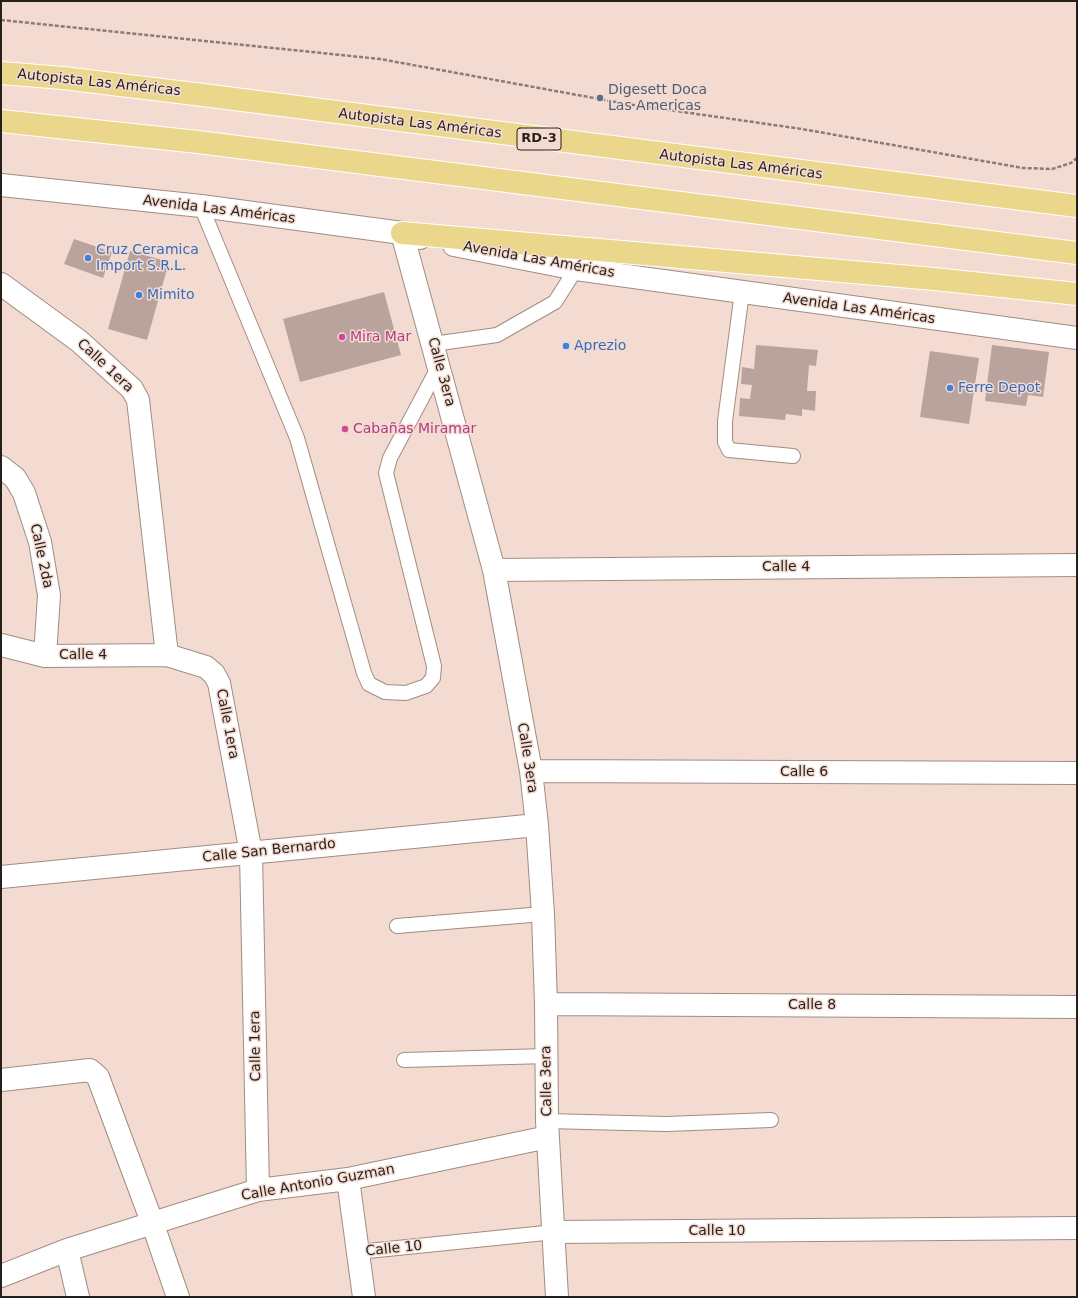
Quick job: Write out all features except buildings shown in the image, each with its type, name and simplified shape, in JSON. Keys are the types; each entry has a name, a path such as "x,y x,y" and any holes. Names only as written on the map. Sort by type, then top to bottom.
{"highway":[{"name":"Autopista Las Américas","path":"1,73 63,78 203,95 1077,206"},
{"path":"1,121 213,144 1077,253"},
{"path":"402,233 934,279 1077,294"}],"street":[{"name":"Avenida Las Américas","path":"1,185 201,206 402,233 576,269 1077,338"},
{"name":"Calle 3era","path":"402,233 494,570 530,771 537,825 543,914 548,1129 558,1297"},
{"name":"Calle 1era","path":"1,284 79,341 132,389 138,400 167,655 206,668 214,674 219,682 251,853 258,1190"},
{"name":"Calle 2da","path":"1,467 15,478 24,493 40,542 49,595 45,656"},
{"name":"Calle 4","path":"494,570 1077,565"},
{"name":"Calle 4","path":"1,645 45,656 167,655"},
{"name":"Calle 6","path":"530,771 1077,773"},
{"name":"Calle San Bernardo","path":"1,877 537,825"},
{"name":"Calle 8","path":"546,1004 1077,1007"},
{"path":"1,1080 90,1070 98,1077 178,1297"},
{"name":"Calle Antonio Guzman","path":"1,1276 66,1250 258,1190 348,1179 548,1129"},
{"path":"348,1179 364,1297"},
{"name":"Calle 10","path":"555,1232 1077,1228"},
{"path":"66,1250 78,1297"}],"lane":[{"path":"201,206 297,438 364,674 369,684 385,692 406,694 426,686 433,678 434,666 386,473 390,458 439,366"},
{"path":"433,344 497,335 555,302 576,269"},
{"path":"742,292 725,422 725,442 729,450 794,456"},
{"path":"397,926 543,914"},
{"path":"404,1060 547,1056"},
{"path":"548,1129 771,1120"},
{"name":"Calle 10","path":"358,1252 555,1232"}],"path":[{"path":"1,20 380,59 627,104 802,129 1023,168 1052,169 1071,162 1077,158"}],"place":[{"name":"Digesett Doca Las Americas","path":"600,98"},
{"name":"Cruz Ceramica Import S.R.L.","path":"88,258"},
{"name":"Mimito","path":"139,295"},
{"name":"Mira Mar","path":"342,337"},
{"name":"Aprezio","path":"566,346"},
{"name":"Ferre Depot","path":"950,388"},
{"name":"Cabañas Miramar","path":"345,429"}]}
